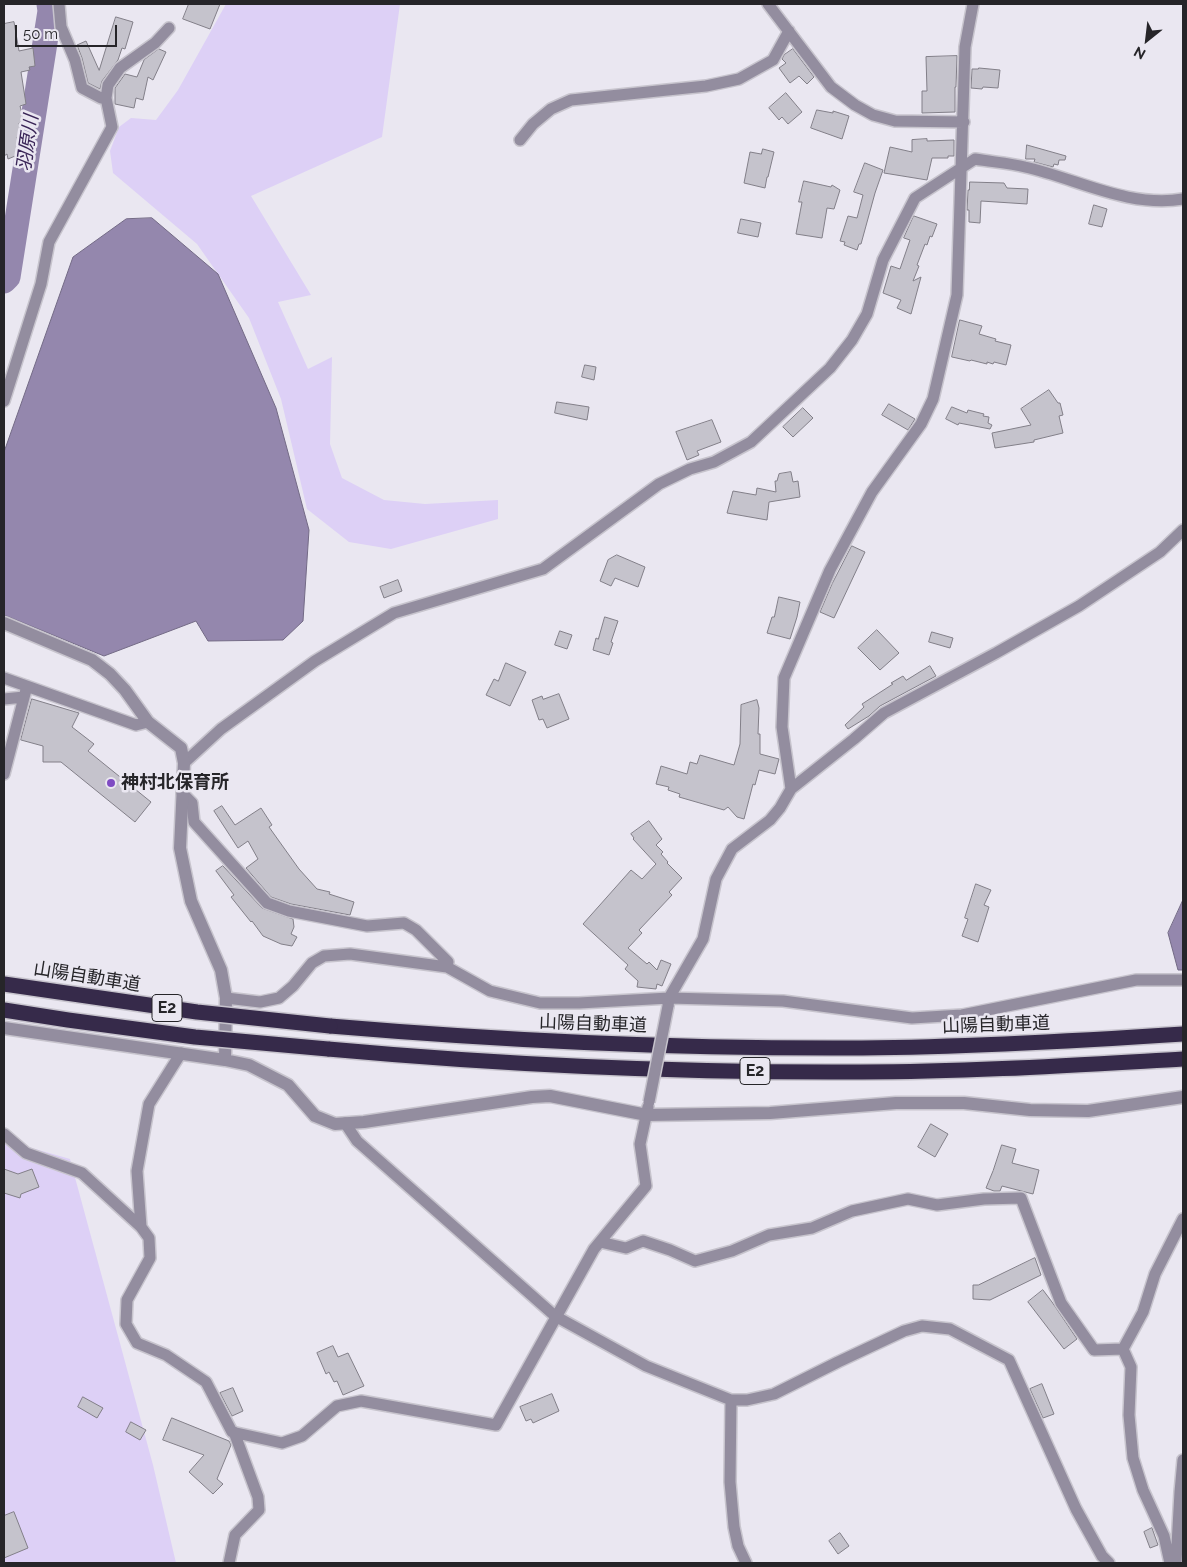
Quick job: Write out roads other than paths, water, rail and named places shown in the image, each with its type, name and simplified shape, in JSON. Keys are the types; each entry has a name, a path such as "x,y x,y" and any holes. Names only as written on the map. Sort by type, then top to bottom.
{"highway":[{"name":"山陽自動車道","path":"4,984 197,1012 330,1026 445,1036 557,1042 719,1047 862,1048 1027,1044 1183,1034"},
{"name":"E2","path":"4,1010 195,1037 439,1059 556,1066 728,1071 863,1072 1028,1068 1183,1059"}],"street":[{"path":"59,4 61,27 75,60 82,88 100,98 106,98"},
{"path":"768,4 831,87 855,105 873,114 895,121 964,122"},
{"path":"791,788 782,727 784,678 830,570 872,492 921,424 933,399 958,294 965,47 973,4"},
{"path":"4,401 42,284 49,242 112,127 106,98 108,85 120,68 155,43 169,28"},
{"path":"520,140 533,124 551,109 571,100 706,86 739,79 773,60 788,31"},
{"path":"184,763 221,728 315,661 394,613 543,569 659,484 690,469 714,462 751,442 830,368 852,340 867,314 883,260 915,198 975,160 1025,167 1114,195 1166,202 1183,199"},
{"path":"234,1432 282,1443 302,1436 337,1406 361,1401 496,1425 594,1249 646,1186 640,1144 668,1002 703,939 716,879 732,849 770,820 780,808 791,788 884,713 1079,606 1160,552 1183,530"},
{"path":"4,623 92,660 110,674 125,690 148,722 181,748 184,763 180,848 190,901 221,970 226,998 225,1060"},
{"path":"4,678 25,691 136,725 148,722"},
{"path":"4,699 25,691"},
{"path":"4,774 25,691"},
{"path":"182,793 192,803 194,822 267,903 289,911 367,926 404,923 416,930 448,962 447,967"},
{"path":"226,998 260,1002 279,998 293,986 312,963 324,956 350,954 447,967 490,991 540,1003 783,1001 912,1018 962,1015 1136,980 1183,980"},
{"path":"4,1028 181,1053 249,1065 288,1085 314,1116 335,1124 550,1096 648,1108 770,1113 896,1103 964,1103 1030,1110 1088,1111 1183,1097"},
{"path":"141,1227 137,1171 149,1104 181,1053"},
{"path":"345,1123 356,1141 556,1316 646,1366 731,1400 747,1400 774,1394 904,1331 922,1326 950,1330 1009,1360 1076,1509 1102,1556 1109,1563"},
{"path":"4,1134 26,1153 82,1173 141,1227 149,1238 150,1258 127,1300 126,1324 137,1343 166,1356 206,1382 232,1432 234,1432 258,1497 258,1510 235,1535 229,1563"},
{"path":"600,1242 626,1248 643,1241 670,1250 695,1262 732,1251 769,1234 812,1228 852,1211 908,1198 937,1205 984,1199 1021,1198 1061,1303 1094,1350 1123,1349"},
{"path":"1123,1349 1143,1312 1155,1274 1183,1219"},
{"path":"1123,1349 1131,1367 1129,1415 1133,1458 1143,1490 1164,1536 1170,1563"},
{"path":"731,1400 730,1482 734,1527 738,1546 746,1563"},
{"path":"1176,1563 1183,1460"}],"waterway":[{"name":"羽原川","path":"4,281 8,277 50,11 49,4"}],"place":[{"name":"神村北保育所","path":"111,783"}]}
